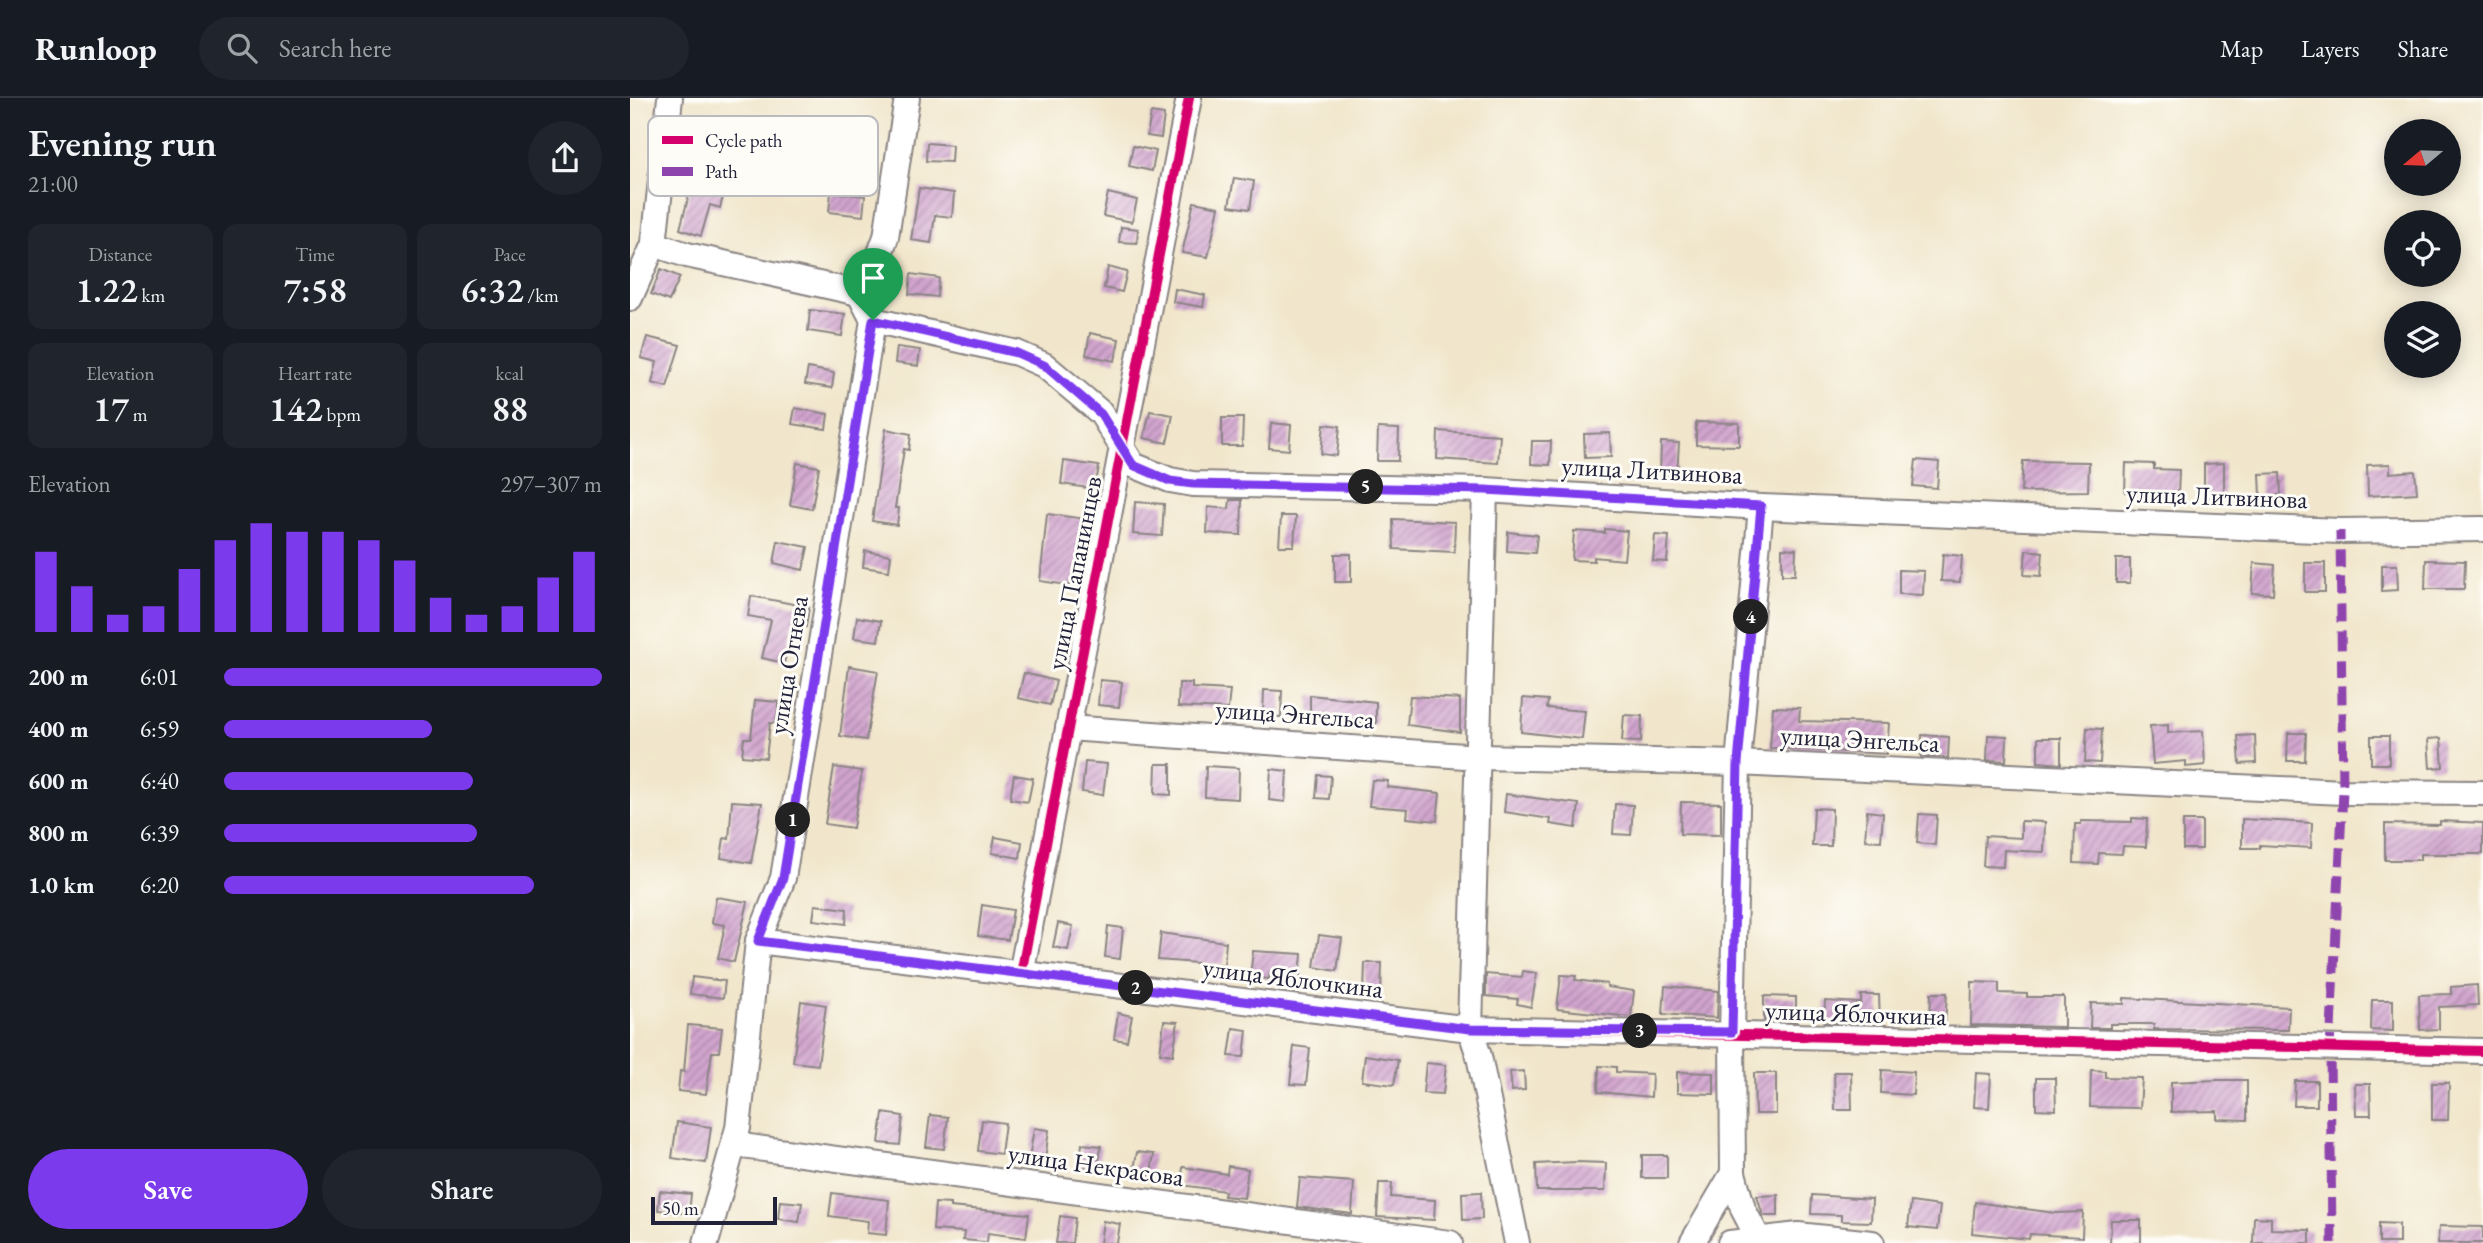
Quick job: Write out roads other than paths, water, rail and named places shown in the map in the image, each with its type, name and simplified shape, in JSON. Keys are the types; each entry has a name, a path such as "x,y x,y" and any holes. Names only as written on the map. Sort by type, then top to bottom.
{"street":[{"path":"668,116 670,98"},
{"path":"859,293 874,269 886,237 907,98"},
{"name":"улица Папанинцев","path":"1020,974 1189,98"},
{"path":"630,298 654,244 659,196"},
{"path":"654,244 687,255 859,293"},
{"path":"859,293 873,320"},
{"name":"улица Литвинова","path":"873,320 1017,353 1044,365 1101,414 1121,450 1133,465 1170,481 1193,484 1485,490 1761,506 2340,531 2483,529"},
{"name":"улица Огнева","path":"706,1243 735,1145 758,941 783,878 873,320"},
{"path":"1485,490 1470,1029 1479,1056 1517,1243"},
{"path":"1758,1238 1743,1209 1733,1173 1732,1032 1738,763 1761,506"},
{"name":"улица Энгельса","path":"1068,729 1479,757 1738,763 2343,792 2483,793"},
{"name":"улица Яблочкина","path":"758,941 1470,1029 1732,1032 2483,1051"},
{"name":"улица Некрасова","path":"735,1145 1450,1243"},
{"path":"1692,1243 1733,1173"},
{"path":"1730,1243 1798,1235 1872,1243"}]}
